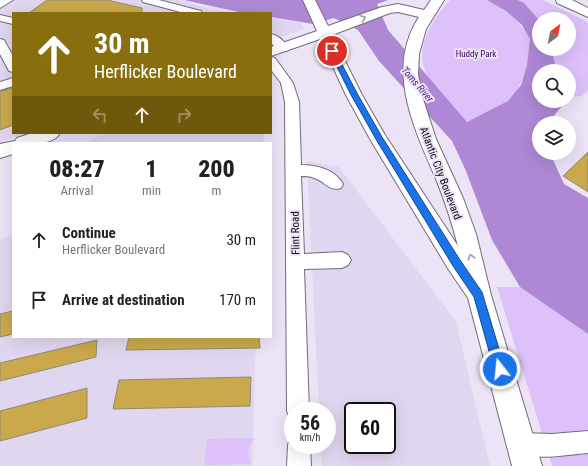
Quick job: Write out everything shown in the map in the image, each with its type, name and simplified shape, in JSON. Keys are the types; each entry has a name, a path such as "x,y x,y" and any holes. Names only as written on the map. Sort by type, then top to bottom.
{"main road":[{"path":"309,0 328,28 354,95 379,139 457,263 479,295"},
{"name":"Atlantic City Boulevard","path":"438,0 417,32 414,43 411,60 411,73 418,111 424,131 453,199 475,269 479,295 524,455"},
{"path":"562,0 588,13"},
{"path":"277,50 328,28 386,10 398,8 427,15"},
{"path":"26,142 48,134"},
{"path":"0,151 12,147"}],"street":[{"path":"0,5 8,0"},
{"path":"147,0 193,12"},
{"path":"0,18 12,21"},
{"path":"272,39 277,50"},
{"path":"0,42 12,66"},
{"name":"Flint Road","path":"272,62 287,83 292,102 298,402"},
{"path":"0,86 12,82"},
{"path":"293,170 317,172 327,176 335,184"},
{"path":"295,262 342,260"},
{"path":"524,455 552,444 588,442"},
{"path":"299,454 299,466"}],"shaded area":[{"path":"0,0 180,0 205,8 232,12 12,12 12,134 22,134 0,143"},
{"path":"272,18 300,23 304,29 272,41"},
{"path":"106,134 264,134 263,142 88,141"},
{"path":"307,161 339,167 456,322 490,466 322,466 321,454 336,454 336,402 319,402"},
{"path":"12,235 12,338 256,338 252,466 0,466 0,240"}],"green space":[{"name":"Huddy Park","path":"450,0 487,0 492,2 505,10 517,21 529,37 530,43 529,58 514,95 504,104 467,122 429,79 423,65 422,55 427,34 437,16"},
{"path":"518,0 543,0 568,12 532,12 524,3"},
{"path":"576,16 588,22 588,90 582,96 576,96 576,64 555,64 553,56 576,56"},
{"path":"497,287 520,287 588,334 588,466 552,466"},
{"path":"255,438 248,450 251,464 204,465 207,439"}],"water":[{"name":"Toms River","path":"184,0 388,0 377,4 388,30 467,122 508,101 521,85 527,65 530,39 522,25 506,11 487,0 518,0 524,3 532,12 532,56 553,56 555,64 532,64 532,108 560,108 554,116 532,116 532,160 553,160 564,184 588,198 588,334 520,287 492,240 466,171 452,141 379,61 358,30 334,18 313,24 272,17 272,12 239,12"}],"building":[{"path":"47,0 107,0 142,8 142,12 30,12"},
{"path":"12,88 12,125 0,130 0,91"},
{"path":"588,152 588,192 563,176"},
{"path":"12,311 12,334 0,337 0,314"},
{"path":"129,338 259,338 260,348 126,350"},
{"path":"97,340 96,357 0,381 0,363"},
{"path":"251,377 250,406 113,409 119,380"},
{"path":"87,388 87,418 0,441 0,411"}],"route":[{"path":"332,51 354,95 379,139 457,263 479,295 500,369"}]}
